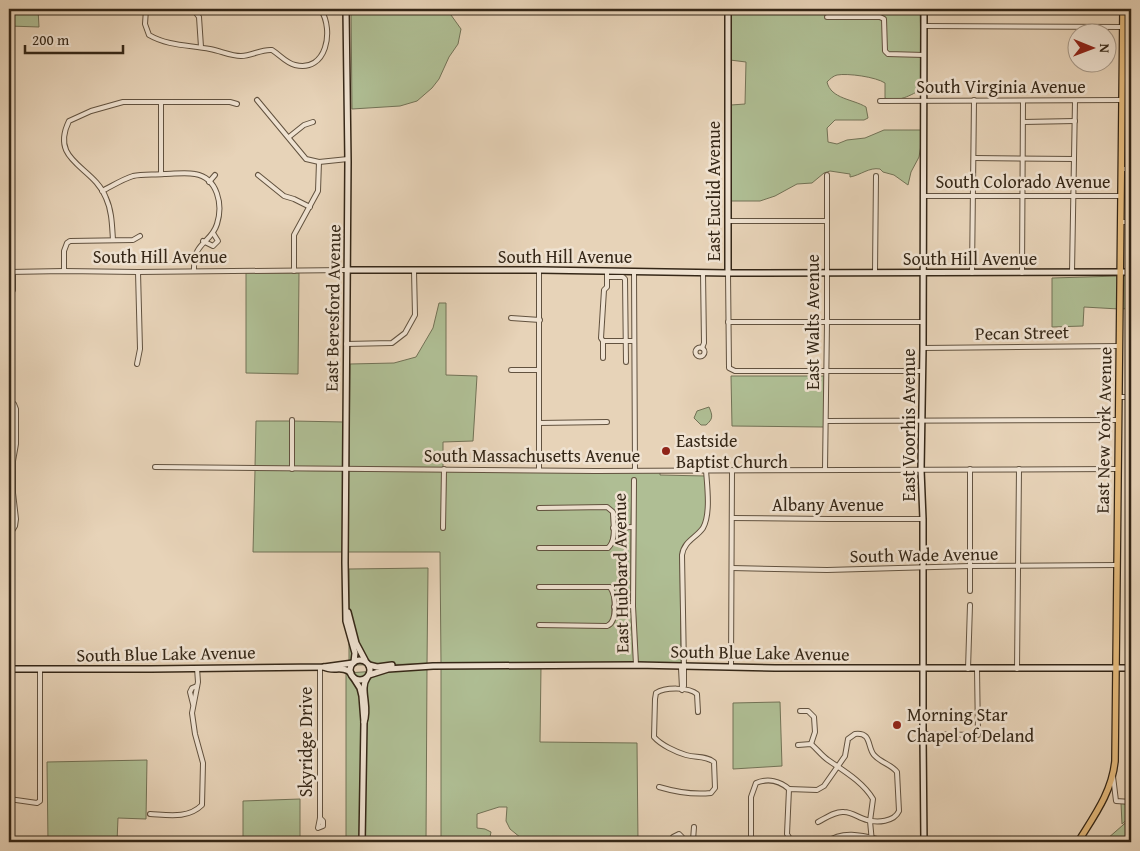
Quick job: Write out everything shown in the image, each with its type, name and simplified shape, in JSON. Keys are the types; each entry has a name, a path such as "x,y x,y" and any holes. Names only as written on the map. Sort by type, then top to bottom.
{"main road":[{"name":"East New York Avenue","path":"1078,842 1104,800 1113,776 1115,755 1123,9"}],"street":[{"path":"146,9 145,24 149,35 161,42 236,56 272,50 288,63 302,66 310,65 319,60 326,47 326,22 322,9"},
{"path":"193,9 199,17 200,48"},
{"name":"East Beresford Avenue","path":"346,9 348,159 345,469 346,621 355,653 354,663"},
{"name":"East Euclid Avenue","path":"728,9 729,368 734,371 826,371"},
{"name":"East Voorhis Avenue","path":"924,9 924,272 921,470 923,519 924,842"},
{"path":"827,17 880,17 884,19 885,51 888,54 924,55"},
{"path":"924,26 1123,27"},
{"path":"1122,72 1131,72"},
{"path":"257,100 306,158 319,162 348,159"},
{"path":"972,274 974,100"},
{"name":"South Virginia Avenue","path":"880,101 1122,100"},
{"path":"1022,272 1023,101"},
{"path":"1072,272 1075,101"},
{"path":"113,240 111,217 106,197 95,180 66,151 63,141 69,121 91,111 123,102 230,102 237,104"},
{"path":"161,102 161,174"},
{"path":"1023,122 1075,121"},
{"path":"289,137 304,125 313,122"},
{"path":"974,158 1074,159"},
{"path":"294,272 294,235 318,191 319,162"},
{"path":"1122,169 1131,169"},
{"path":"102,191 133,177 161,174 193,174 199,175 209,182 215,188 220,201 217,224 213,233 195,253 194,270"},
{"path":"209,182 215,175"},
{"name":"East Walts Avenue","path":"825,470 827,175"},
{"path":"258,176 284,196 310,207"},
{"path":"875,272 876,176"},
{"name":"South Colorado Avenue","path":"924,196 1122,196"},
{"path":"728,222 827,221"},
{"path":"1122,222 1131,222"},
{"path":"204,241 213,246 216,245 218,241 213,233"},
{"path":"64,271 64,251 67,243 70,241 133,240 140,236"},
{"path":"538,470 539,270"},
{"name":"South Hill Avenue","path":"11,272 539,270 607,274 634,271 728,273 924,272 972,274 1131,272"},
{"path":"346,344 392,344 406,333 415,315 414,271"},
{"name":"East Hubbard Avenue","path":"634,271 635,470"},
{"path":"9,296 12,290 11,272"},
{"path":"137,364 140,349 138,272"},
{"path":"702,348 704,343 703,272"},
{"path":"603,358 603,341 601,338 607,274 625,279 626,362"},
{"path":"511,318 540,320"},
{"path":"728,322 923,322"},
{"path":"603,341 634,341"},
{"name":"Pecan Street","path":"923,348 1120,346"},
{"path":"511,370 539,370"},
{"path":"826,371 922,371"},
{"path":"1119,397 1131,397"},
{"path":"9,400 16,409 16,444 11,493 16,519 15,526 9,532"},
{"path":"292,420 292,468"},
{"path":"826,421 1119,420"},
{"path":"539,423 607,422"},
{"name":"South Massachusetts Avenue","path":"155,466 444,470 1118,469"},
{"path":"970,469 970,591"},
{"path":"1017,669 1019,469"},
{"path":"443,528 444,470"},
{"path":"682,689 684,686 682,555 686,543 701,530 706,520 706,470"},
{"path":"731,667 732,470"},
{"name":"East Hubbard Avenue","path":"634,480 633,606 636,665"},
{"path":"539,508 607,507 613,512 613,540 608,548 539,548"},
{"name":"Albany Avenue","path":"732,518 923,519"},
{"path":"613,528 633,527"},
{"name":"South Wade Avenue","path":"732,568 827,570 923,569 970,566 1117,566"},
{"path":"539,587 610,587 614,594 613,621 607,626 539,626"},
{"path":"968,669 970,605"},
{"path":"614,607 633,606"},
{"name":"East Beresford Avenue","path":"346,607 356,644 368,663"},
{"path":"362,842 364,722 360,688 350,669 354,663 360,660 368,663 370,670 363,685 366,704 366,718 364,722"},
{"name":"South Blue Lake Avenue","path":"9,669 322,667 354,663"},
{"name":"South Blue Lake Avenue","path":"368,663 376,667 397,665 404,667"},
{"name":"South Blue Lake Avenue","path":"368,676 381,670 404,667 636,665 774,668 1131,668"},
{"name":"South Blue Lake Avenue","path":"322,667 344,669 352,676"},
{"name":"Skyridge Drive","path":"320,818 322,667"},
{"path":"150,814 188,815 202,805 203,762 195,734 193,704 190,692 192,688 197,686 198,668"},
{"path":"9,798 37,803 40,801 40,669"},
{"path":"923,734 978,735 977,669"},
{"path":"352,676 361,680 368,676"},
{"path":"660,787 686,793 704,794 711,793 715,788 714,762 708,758 686,755 658,741 654,737 656,693 662,689 693,690 697,694 698,712"},
{"path":"800,711 808,710 814,717 815,732 811,744"},
{"path":"751,842 751,793 756,783 767,780 778,782 789,789 817,790 824,786 845,756 848,739 851,735 860,733 869,741 873,754 881,762 894,768 897,772 899,811 891,820 870,821 843,812 818,822"},
{"path":"798,745 811,744 869,792 873,799 870,821 872,840"},
{"path":"1113,776 1116,801 1131,802"},
{"path":"789,789 787,834 792,842"},
{"path":"693,840 694,827"},
{"path":"674,842 673,838 676,834 680,834 682,841 706,842"},
{"path":"826,842 837,836 858,835 872,840 891,842"},
{"path":"865,842 872,840"}],"green space":[{"path":"9,9 38,9 39,27 9,26"},
{"path":"351,9 453,9 451,15 461,29 458,44 449,57 439,79 417,101 400,106 352,109"},
{"path":"730,9 920,9 922,89 904,98 895,100 885,98 885,83 875,79 862,76 837,75 827,82 833,92 866,107 868,118 864,120 835,120 827,128 828,142 837,144 847,140 865,138 884,130 921,130 922,139 919,157 911,172 908,185 894,175 883,172 880,169 872,169 850,177 850,174 830,171 824,173 812,183 797,184 775,196 760,201 730,201 731,105 745,104 746,62 730,60"},
{"path":"246,273 299,273 298,374 246,373"},
{"path":"1131,275 1131,308 1122,309 1123,276"},
{"path":"1119,276 1119,309 1084,307 1083,326 1052,327 1052,278"},
{"path":"439,303 446,303 446,375 477,376 473,441 443,442 443,468 349,467 350,364 394,363 416,357 433,328"},
{"path":"731,376 824,376 824,427 732,426"},
{"path":"709,407 712,415 711,419 706,425 701,425 694,418 697,411"},
{"path":"256,421 290,421 290,467 255,467"},
{"path":"293,421 344,422 343,467 294,467"},
{"path":"255,470 343,471 343,552 253,552"},
{"path":"347,471 442,471 442,530 445,529 446,471 660,471 660,475 705,476 706,509 704,522 681,550 680,555 681,664 638,663 635,606 635,478 632,479 631,526 615,526 614,511 607,506 537,507 537,510 606,509 611,513 612,530 611,539 607,546 537,546 537,549 608,549 613,545 615,530 631,529 631,605 616,605 615,593 611,585 537,585 537,589 609,588 612,604 611,620 606,624 538,624 537,627 607,628 614,622 616,608 631,608 634,663 441,664 440,552 347,552"},
{"path":"428,568 427,664 349,665 349,569"},
{"path":"541,667 540,742 637,743 638,842 526,842 510,829 506,821 507,807 499,807 477,814 477,828 491,832 489,842 441,842 441,668"},
{"path":"427,668 426,842 346,842 346,673"},
{"path":"780,702 782,766 733,769 733,703"},
{"path":"147,760 146,819 118,818 117,842 48,842 47,762"},
{"path":"300,799 300,842 243,842 243,801"},
{"path":"1121,803 1131,804 1131,816 1122,824"},
{"path":"1131,818 1131,842 1107,842 1107,839"}],"place":[{"name":"Eastside Baptist Church","path":"666,451"},
{"name":"Morning Star Chapel of Deland","path":"897,725"}]}
